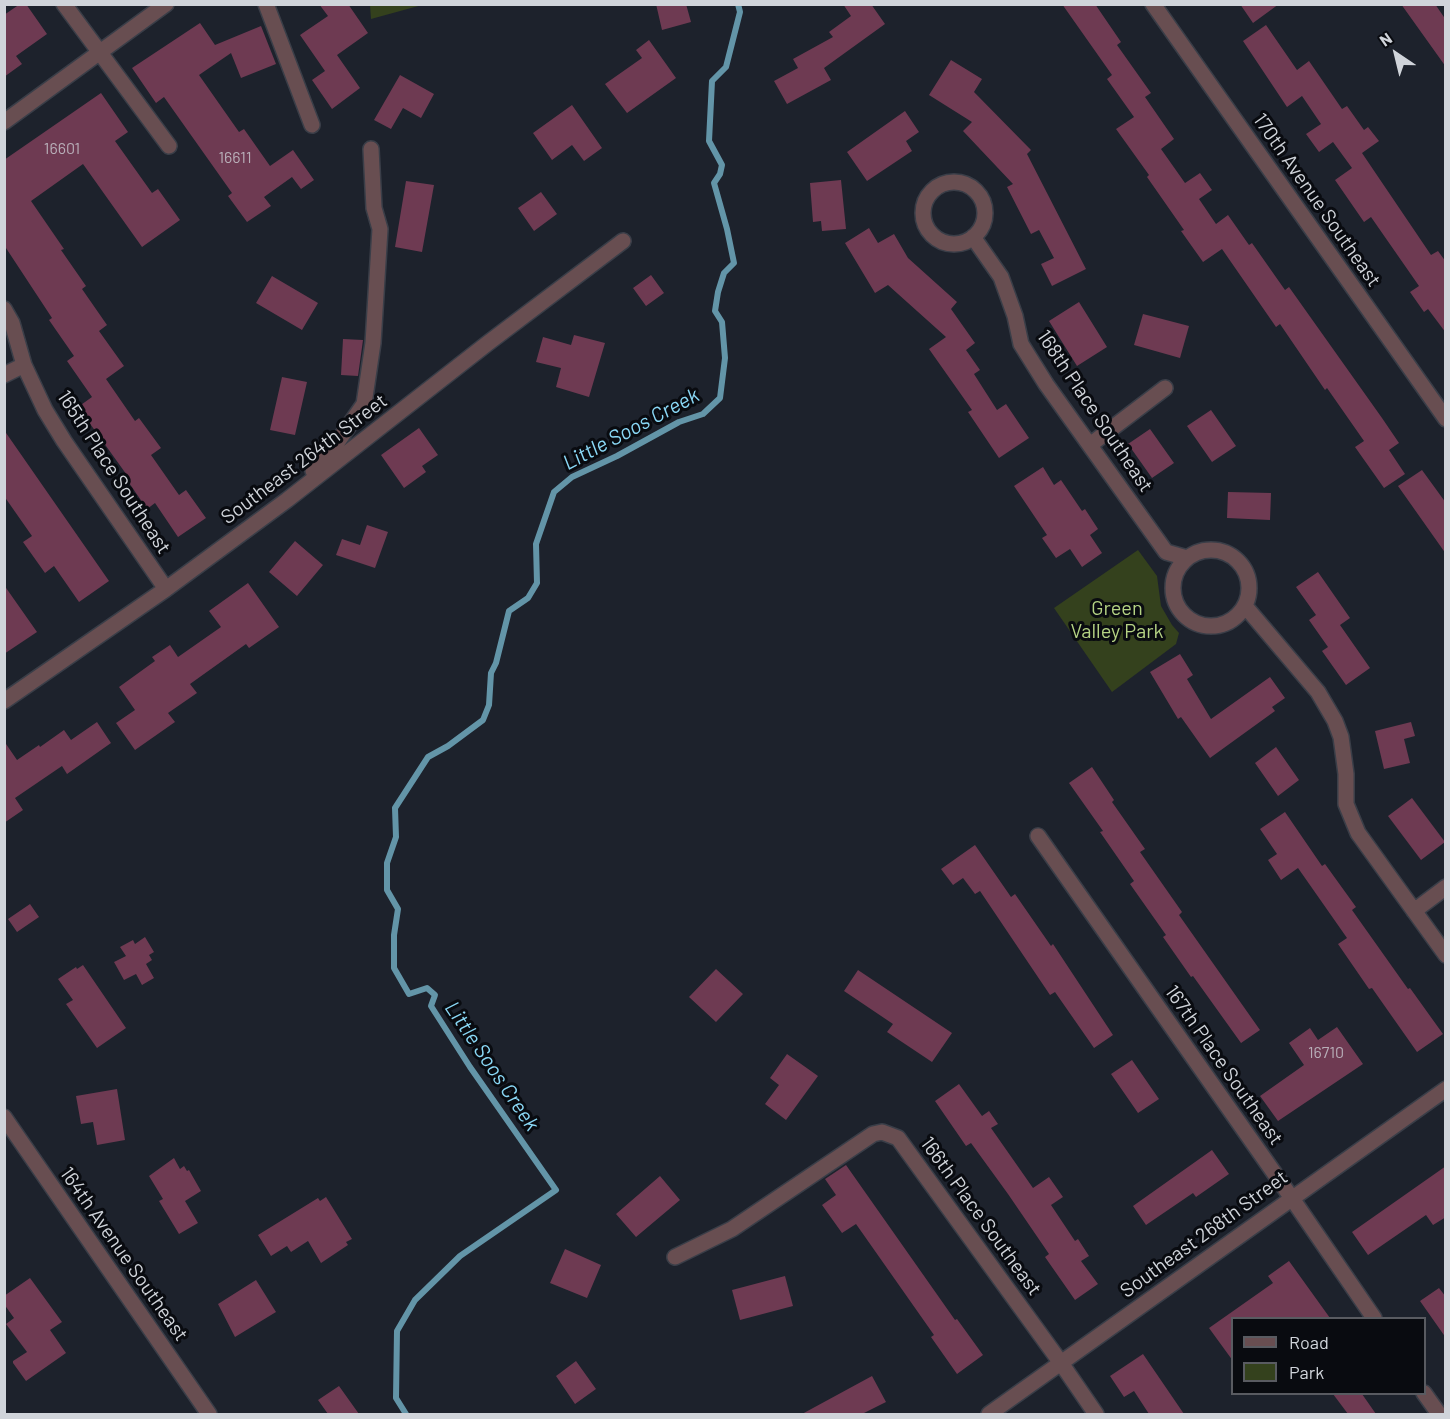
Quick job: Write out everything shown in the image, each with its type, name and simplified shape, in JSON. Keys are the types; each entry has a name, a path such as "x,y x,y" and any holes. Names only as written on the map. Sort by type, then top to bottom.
{"street":[{"path":"64,4 169,146"},
{"path":"4,122 166,4"},
{"path":"266,4 312,125"},
{"name":"170th Avenue Southeast","path":"1153,4 1446,419"},
{"path":"287,500 332,450 364,404 373,343 380,229 374,208 371,150"},
{"path":"949,182 969,186 977,192 985,211 980,230 974,237 964,243 954,245 934,238 927,231 922,210 931,192 949,182"},
{"name":"168th Place Southeast","path":"974,237 1002,277 1012,305 1021,345 1089,446 1166,552 1187,558"},
{"name":"Southeast 264th Street","path":"4,701 166,589 287,500 623,241"},
{"name":"165th Place Southeast","path":"4,309 12,323 24,365 45,410 166,589"},
{"path":"4,375 24,365"},
{"path":"1089,446 1165,388"},
{"path":"1212,550 1225,552 1236,558 1244,568 1249,581 1250,594 1245,606 1233,620 1216,627 1203,626 1192,622 1182,614 1173,591 1174,579 1179,567 1187,558 1199,552 1212,550"},
{"path":"1245,606 1318,692 1335,721 1341,737 1346,774 1346,804 1358,833 1446,955"},
{"name":"167th Place Southeast","path":"1038,836 1373,1317"},
{"path":"1414,911 1446,887"},
{"name":"Southeast 268th Street","path":"988,1414 1446,1089"},
{"name":"164th Avenue Southeast","path":"4,1117 209,1414"},
{"name":"166th Place Southeast","path":"675,1257 732,1229 873,1134 882,1132 898,1138 1096,1414"},
{"path":"1426,1394 1439,1414"}],"green space":[{"path":"370,4 422,5 371,19"},
{"name":"Green Valley Park","path":"1138,550 1157,576 1161,606 1179,633 1176,644 1112,692 1054,608"}],"building":[{"path":"20,4 26,4 47,34 16,56 22,64 4,77 4,15"},
{"path":"319,4 348,4 368,33 337,55 360,88 332,109 312,80 325,71 300,35 328,16"},
{"path":"656,4 686,4 691,22 662,30"},
{"path":"843,4 871,4 885,24 824,68 831,80 787,104 774,81 798,68 793,59 833,37 829,32 851,16"},
{"path":"1062,4 1095,4 1121,42 1117,45 1151,93 1145,97 1174,139 1161,149 1185,183 1200,173 1212,190 1199,199 1216,224 1228,215 1249,245 1252,243 1285,290 1289,287 1399,443 1389,450 1405,474 1384,488 1355,447 1364,441 1327,388 1325,390 1280,324 1276,327 1222,249 1203,262 1147,177 1149,175 1116,129 1134,117 1107,79 1112,75"},
{"path":"1240,4 1279,4 1253,23"},
{"path":"1401,4 1435,4 1446,20 1446,67"},
{"path":"200,23 215,45 261,26 276,64 241,78 231,53 199,75 239,132 244,129 270,166 293,150 314,180 301,189 292,177 264,197 271,206 247,222 228,196 232,193 164,97 156,103 132,68"},
{"path":"1266,25 1297,70 1309,61 1342,109 1347,106 1364,130 1368,127 1379,141 1362,153 1431,255 1438,251 1446,262 1446,333 1428,309 1424,312 1410,292 1419,286 1371,217 1364,222 1335,180 1352,168 1333,142 1319,152 1306,134 1321,124 1302,96 1287,107 1243,41"},
{"path":"649,40 676,78 627,113 605,84 642,58 636,50"},
{"path":"951,60 982,79 974,92 1031,150 1027,154 1086,269 1052,286 1041,264 1054,258 1039,230 1031,234 1007,187 1013,184 963,131 972,122 929,95"},
{"path":"400,75 434,94 421,118 403,108 391,129 374,120"},
{"path":"101,93 128,132 115,141 152,193 158,189 180,220 142,247 83,164 31,201 64,249 61,250 86,286 82,289 107,325 99,331 124,366 106,379 135,421 139,418 161,448 151,455 179,495 186,490 206,518 178,537 155,503 147,509 127,480 129,478 78,407 92,397 67,361 74,356 49,320 52,318 4,245 4,160"},
{"path":"572,105 602,148 584,161 572,145 552,160 533,133"},
{"path":"905,111 919,132 906,141 912,151 867,181 847,152"},
{"path":"841,180 846,229 822,231 821,221 813,222 810,183"},
{"path":"406,181 434,185 422,252 395,247"},
{"path":"541,192 557,214 534,231 518,208"},
{"path":"869,228 878,243 894,234 908,258 957,302 951,309 975,343 966,350 980,370 974,374 997,410 1006,404 1029,438 999,458 968,412 972,410 929,349 946,337 888,285 875,293 845,243"},
{"path":"651,275 664,293 646,306 633,288"},
{"path":"272,276 318,303 302,330 256,303"},
{"path":"1079,302 1107,347 1077,366 1049,321"},
{"path":"1143,314 1189,326 1180,358 1134,345"},
{"path":"574,335 605,343 589,397 556,387 561,368 536,362 543,337 571,345"},
{"path":"343,339 363,340 358,376 341,375"},
{"path":"282,377 307,382 295,435 270,430"},
{"path":"1211,410 1236,446 1212,462 1187,426"},
{"path":"419,428 438,455 422,466 426,472 404,488 381,455"},
{"path":"1150,429 1174,463 1152,478 1128,444"},
{"path":"4,430 109,581 79,602 54,566 45,573 23,542 32,536 4,496"},
{"path":"1043,467 1054,485 1061,480 1082,511 1085,509 1098,529 1090,535 1102,553 1082,567 1070,549 1056,558 1042,538 1047,535 1014,486"},
{"path":"1422,470 1446,503 1446,554 1398,486"},
{"path":"1228,492 1271,493 1270,520 1227,518"},
{"path":"367,525 388,532 375,568 336,555 342,539 360,545"},
{"path":"295,541 323,565 297,596 269,572"},
{"path":"1318,572 1350,618 1340,625 1370,668 1346,685 1322,651 1328,647 1309,620 1316,615 1296,587"},
{"path":"248,583 279,627 249,648 246,644 190,684 197,693 168,713 175,722 135,750 116,723 135,710 119,687 155,661 152,657 170,645 178,657 221,627 209,611"},
{"path":"4,585 37,632 4,654"},
{"path":"1180,654 1193,675 1187,679 1211,719 1270,677 1285,698 1272,707 1275,711 1210,758 1181,717 1178,719 1150,672"},
{"path":"97,722 111,743 67,774 62,766 15,798 23,810 4,823 4,741 17,760 64,730 71,740"},
{"path":"1411,722 1415,736 1404,739 1410,763 1384,769 1375,731"},
{"path":"1276,747 1299,780 1278,796 1255,763"},
{"path":"1092,767 1114,800 1112,802 1145,849 1140,852 1182,912 1179,915 1260,1030 1241,1043 1163,937 1166,935 1130,884 1134,881 1100,832 1103,831 1069,783"},
{"path":"1412,798 1445,842 1421,860 1388,816"},
{"path":"1285,812 1322,866 1325,864 1356,907 1352,910 1443,1034 1417,1052 1338,944 1347,938 1298,868 1281,880 1268,860 1277,854 1260,829"},
{"path":"975,845 1011,897 1015,894 1051,946 1053,944 1113,1035 1094,1048 1055,992 1050,995 980,891 975,894 963,878 953,885 941,869"},
{"path":"30,904 39,917 17,932 8,919"},
{"path":"145,937 154,952 149,955 152,960 146,964 154,978 142,985 136,974 124,980 114,962 126,956 120,947 133,940 135,944"},
{"path":"83,965 126,1028 97,1048 66,1004 73,1000 58,979"},
{"path":"716,969 743,994 716,1022 689,997"},
{"path":"858,970 952,1033 932,1062 887,1032 893,1024 844,991"},
{"path":"1337,1027 1363,1064 1278,1121 1260,1096 1304,1065 1289,1043 1310,1028 1318,1040"},
{"path":"787,1054 818,1076 786,1120 765,1104 779,1085 770,1078"},
{"path":"1132,1060 1159,1099 1138,1113 1111,1074"},
{"path":"959,1084 982,1116 989,1111 998,1124 991,1128 1033,1188 1049,1177 1063,1197 1051,1205 1075,1241 1078,1239 1089,1256 1081,1261 1098,1284 1075,1300 1045,1257 1049,1254 1008,1194 971,1143 966,1146 935,1101"},
{"path":"117,1089 125,1140 97,1145 93,1122 81,1124 76,1096"},
{"path":"1212,1150 1229,1174 1196,1197 1193,1193 1146,1225 1133,1206"},
{"path":"174,1158 180,1169 184,1166 187,1171 189,1170 201,1191 185,1201 198,1223 179,1234 159,1201 163,1199 149,1176"},
{"path":"846,1165 955,1320 957,1319 983,1355 957,1374 931,1337 934,1335 856,1224 842,1233 822,1205 836,1195 825,1179"},
{"path":"1446,1166 1446,1217 1433,1225 1426,1215 1368,1255 1352,1232"},
{"path":"660,1176 680,1200 636,1237 616,1214"},
{"path":"326,1197 352,1239 346,1242 348,1245 321,1263 308,1241 291,1252 287,1246 271,1256 258,1235 318,1198 320,1201"},
{"path":"565,1249 601,1265 587,1298 550,1283"},
{"path":"1289,1261 1329,1317 1231,1317 1231,1358 1209,1328 1273,1283 1268,1276"},
{"path":"785,1276 793,1306 740,1320 732,1290"},
{"path":"30,1278 62,1322 50,1330 66,1353 26,1381 13,1361 27,1352 6,1324 14,1318 4,1304 4,1296"},
{"path":"256,1280 276,1312 235,1337 218,1304"},
{"path":"1439,1288 1446,1297 1446,1338 1420,1301"},
{"path":"1143,1354 1184,1414 1149,1414 1134,1391 1124,1397 1110,1376"},
{"path":"576,1361 596,1389 575,1404 556,1376"},
{"path":"872,1376 886,1402 862,1414 802,1414"},
{"path":"339,1386 359,1414 328,1414 318,1400"},
{"path":"1334,1395 1363,1395 1376,1414 1348,1414"}],"waterway":[{"name":"Little Soos Creek","path":"406,1414 396,1398 397,1331 415,1300 460,1256 556,1190 470,1067 431,1006 435,995 427,988 409,994 394,968 394,935 398,909 387,890 387,863 396,837 395,808 428,757 448,746 483,720 489,705 491,673 496,663 509,611 528,598 537,583 536,544 554,492 572,477 617,456 679,422 703,414 720,398 725,358 722,322 715,311 724,273 734,263 714,183 720,174 722,165 709,141 712,81 726,67 740,12 738,4"}]}
